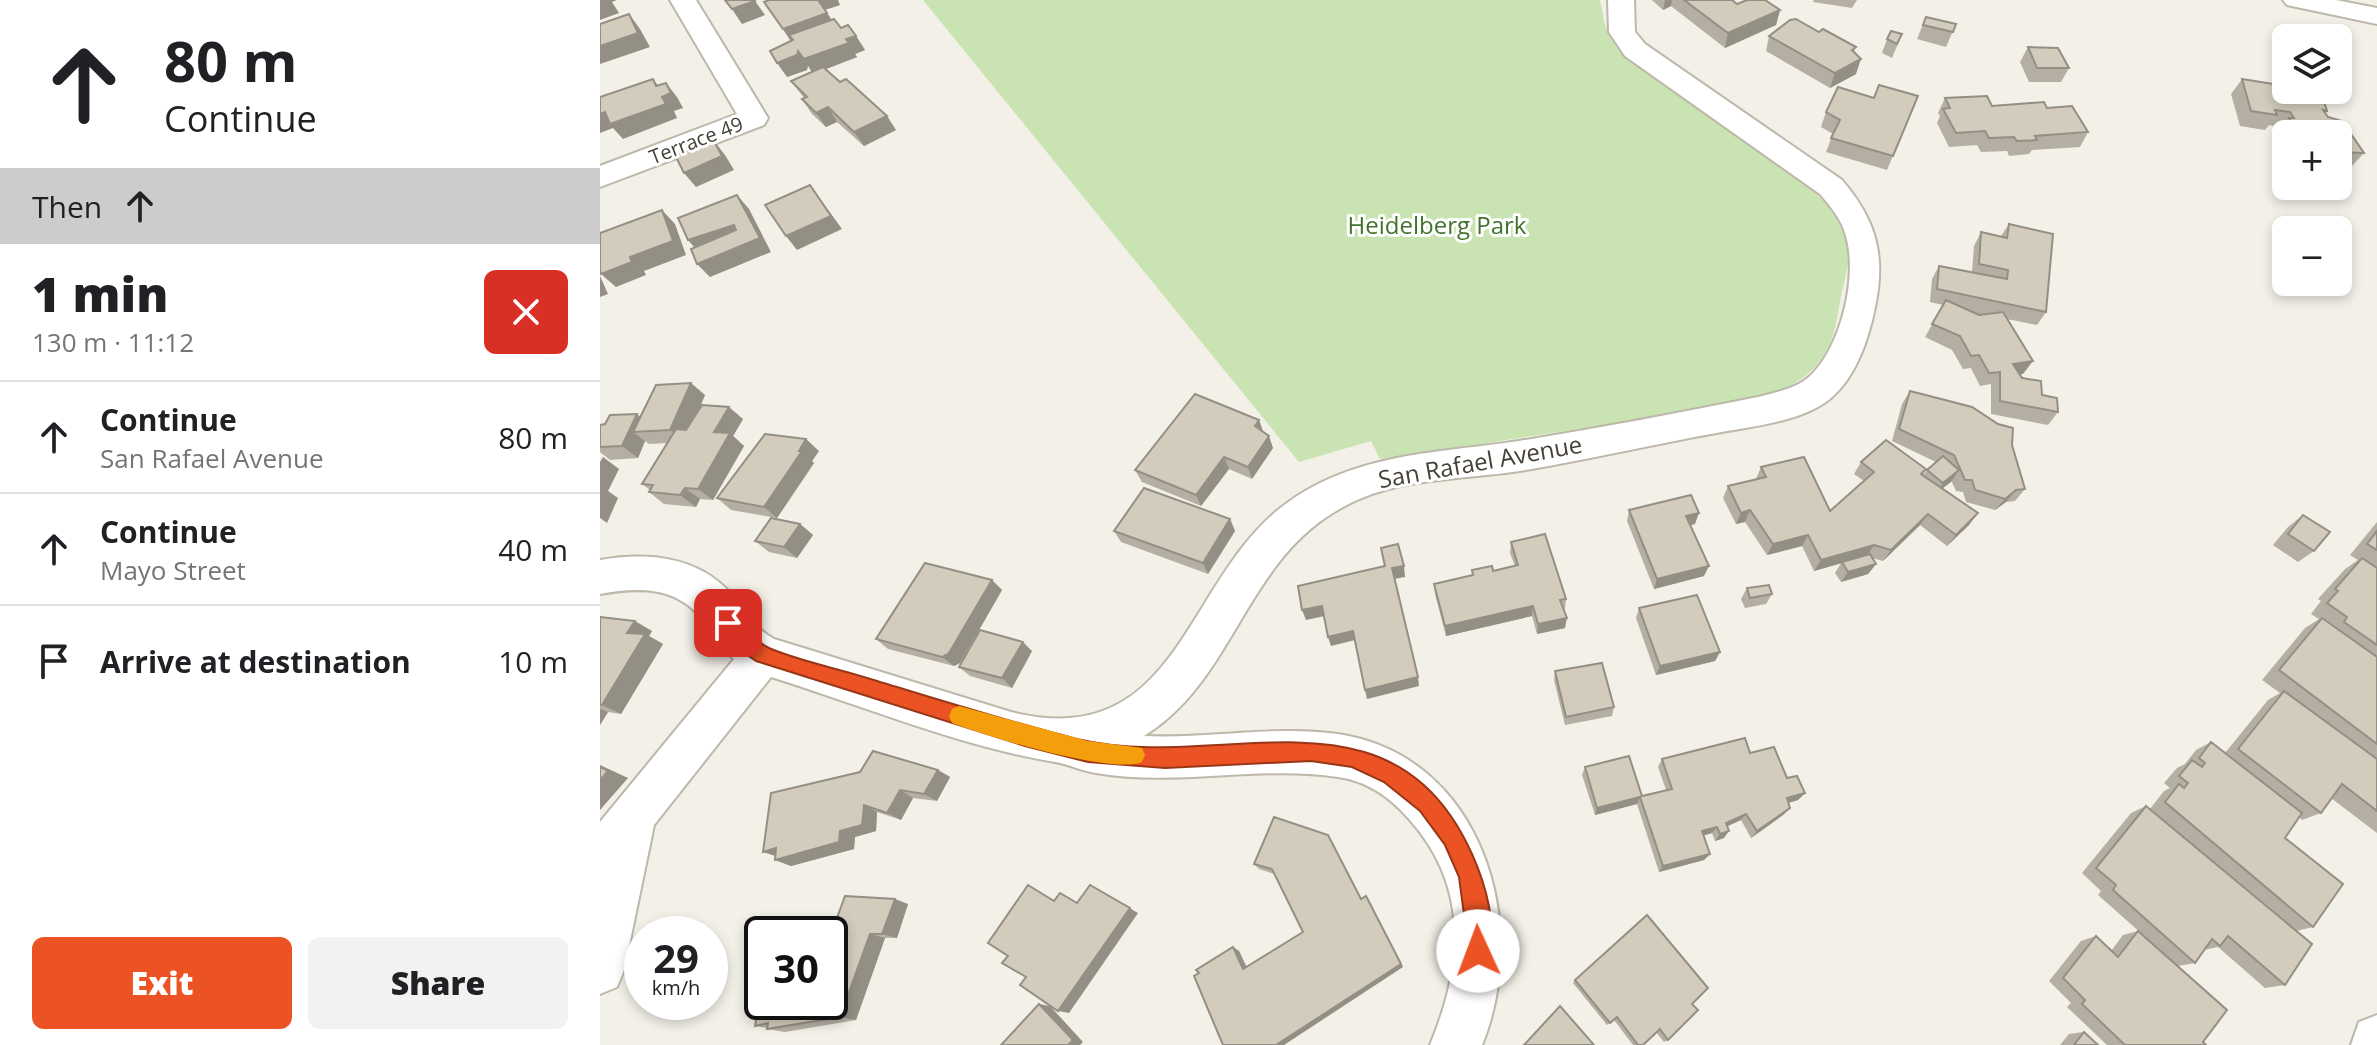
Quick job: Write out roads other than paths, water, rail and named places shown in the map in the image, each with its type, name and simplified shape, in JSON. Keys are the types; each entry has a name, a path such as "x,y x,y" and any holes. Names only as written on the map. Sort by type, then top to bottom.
{"street":[{"name":"Terrace 49","path":"600,177 754,118 683,0"},
{"name":"San Rafael Avenue","path":"763,655 1025,736 1073,741 1111,732 1147,713 1180,683 1254,564 1282,530 1312,506 1345,488 1381,476 1519,456 1766,410 1820,389 1854,332 1863,285 1864,250 1857,217 1819,178 1635,50 1622,32 1621,0"},
{"path":"2296,0 2377,16"},
{"path":"600,577 632,571 671,575 698,588 718,608 737,638 763,655 600,858"},
{"path":"1025,736 1088,751 1165,758 1311,750 1353,757 1392,774 1428,804 1453,837 1470,877 1480,925 1477,977 1455,1045"},
{"path":"600,970 633,818"}],"park label":[{"name":"Heidelberg Park","path":"1437,224"}]}
